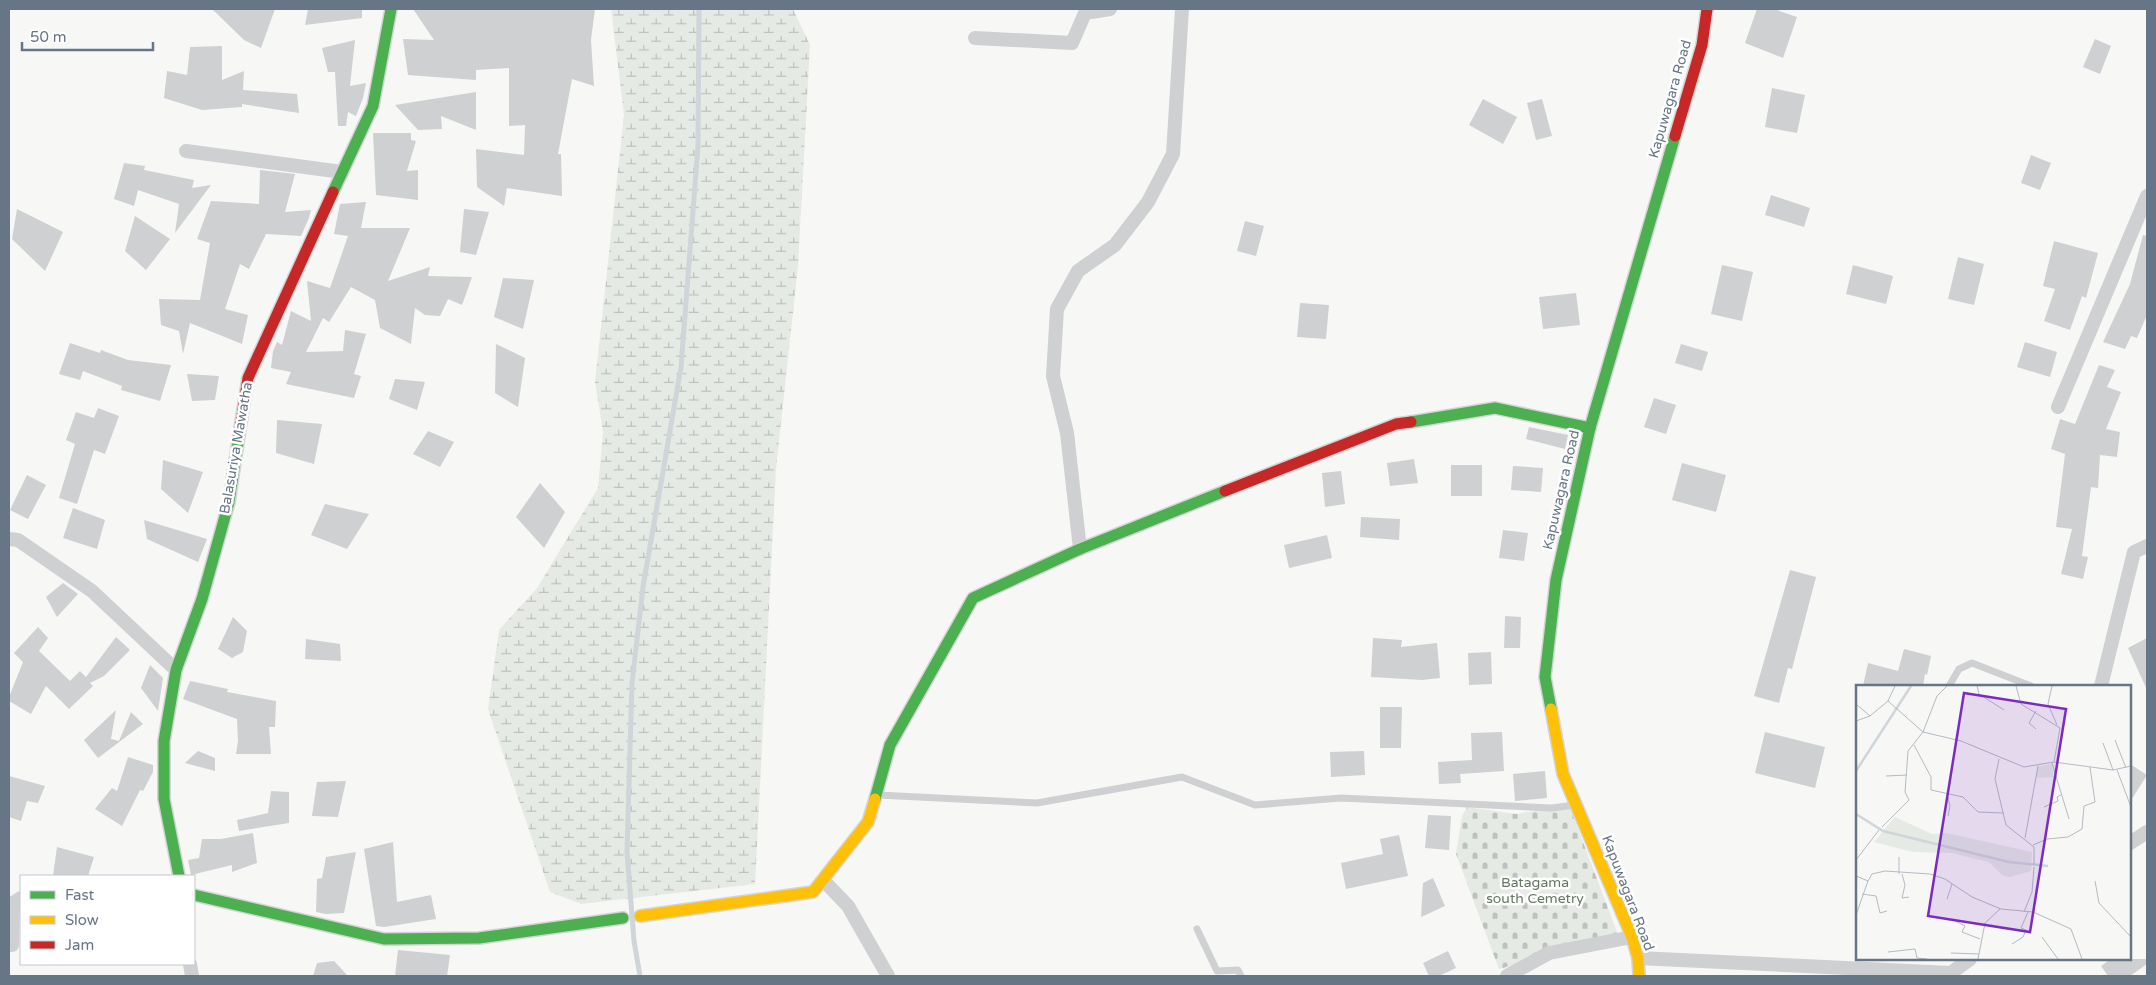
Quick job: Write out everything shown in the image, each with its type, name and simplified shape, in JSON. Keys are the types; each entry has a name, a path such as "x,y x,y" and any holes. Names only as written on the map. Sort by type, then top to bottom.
{"street":[{"name":"Balasuriya Mawatha","path":"179,875 164,799 164,741 176,670 202,599 229,502 248,378 373,106 391,9"},
{"path":"975,38 1072,42 1085,14 1110,9"},
{"path":"1080,549 1067,433 1053,376 1057,309 1078,271 1115,245 1142,209 1173,154 1182,9"},
{"name":"Kapuwagara Road","path":"1639,976 1638,958 1632,937 1564,774 1545,677 1556,580 1590,428 1702,45 1707,9"},
{"path":"186,151 342,172"},
{"path":"2058,407 2147,196"},
{"path":"640,916 813,892 824,881 868,822 890,745 973,598 1080,549 1396,424 1495,408 1590,428"},
{"path":"9,539 18,540 92,591 176,670"},
{"path":"2101,685 2134,552 2147,546"},
{"path":"2131,841 2147,832"},
{"path":"824,881 848,906 888,976"},
{"path":"195,895 384,939 479,938 623,918"},
{"path":"9,944 12,945 13,903 20,899"},
{"path":"1507,976 1549,953 1632,937"},
{"path":"1638,958 1951,974 1969,960"}],"lane":[{"path":"1950,685 1958,669 1972,663 2028,685"},
{"path":"876,795 1036,803 1182,777 1255,806 1341,798 1552,808 1577,805"},
{"path":"1197,928 1217,971 1238,970 1241,976"}],"green space":[{"path":"611,9 793,9 810,45 798,266 776,469 755,884 581,904 550,892 488,709 499,630 537,588 598,488 603,432 595,382 624,115"},
{"name":"Batagama south Cemetry","path":"1569,805 1619,937 1499,969 1456,854 1462,816 1467,807 1516,814"}],"building":[{"path":"212,9 275,9 261,48 244,40"},
{"path":"308,9 362,9 362,18 305,25"},
{"path":"413,9 595,9 591,40 594,86 572,79 558,154 561,154 562,196 507,188 504,206 477,187 476,149 524,155 525,125 509,126 509,68 476,70 476,80 408,75 403,39 434,40"},
{"path":"1757,9 1774,9 1797,17 1783,58 1745,43"},
{"path":"2095,39 2111,46 2100,74 2083,67"},
{"path":"355,40 350,86 366,83 356,116 348,112 346,126 338,126 335,72 328,72 322,48"},
{"path":"222,46 222,80 244,71 243,90 297,94 299,113 242,104 242,107 202,110 164,98 167,71 187,75 190,47"},
{"path":"1772,88 1805,95 1797,133 1765,127"},
{"path":"476,92 476,130 441,116 442,129 418,130 395,105"},
{"path":"1483,99 1517,117 1503,144 1469,125"},
{"path":"1542,99 1552,136 1536,140 1527,103"},
{"path":"373,133 411,133 411,140 416,141 407,171 418,170 418,200 376,195"},
{"path":"2031,155 2051,163 2040,190 2021,183"},
{"path":"124,163 145,166 144,170 194,180 192,188 211,185 175,233 179,204 138,190 134,206 114,199"},
{"path":"260,170 295,174 285,212 311,210 309,218 301,236 266,234 249,269 240,264 225,309 248,315 242,344 190,323 183,354 179,331 161,325 159,299 200,300 210,243 197,239 211,201 259,204"},
{"path":"1771,195 1810,208 1804,227 1765,215"},
{"path":"366,202 361,228 410,228 388,281 430,267 428,276 472,277 462,305 448,299 440,316 425,315 415,308 411,344 380,328 375,300 351,287 329,322 323,318 306,352 343,351 345,330 366,334 354,374 361,376 354,398 286,384 291,372 271,368 273,351 277,342 282,345 291,311 311,321 307,281 330,288 348,236 334,234 340,204"},
{"path":"17,209 63,232 45,271 12,239"},
{"path":"464,209 489,212 476,255 460,252"},
{"path":"135,216 170,239 146,270 125,251"},
{"path":"1245,221 1264,226 1256,256 1237,251"},
{"path":"2143,235 2147,236 2147,315 2137,338 2131,336 2125,349 2103,342 2130,284"},
{"path":"2054,241 2098,253 2086,298 2082,296 2070,330 2044,321 2055,289 2043,286"},
{"path":"1958,257 1984,264 1974,305 1948,299"},
{"path":"1722,265 1753,272 1742,321 1711,314"},
{"path":"1853,265 1893,276 1886,304 1846,294"},
{"path":"503,278 534,280 523,329 494,317"},
{"path":"1576,293 1580,325 1543,329 1539,297"},
{"path":"1300,303 1329,305 1326,339 1297,337"},
{"path":"2025,342 2057,352 2050,377 2017,367"},
{"path":"70,343 100,353 101,350 128,360 171,365 160,401 121,390 122,386 83,371 80,380 59,374"},
{"path":"496,344 525,358 518,407 495,393"},
{"path":"1681,344 1708,352 1702,371 1675,363"},
{"path":"2099,365 2115,370 2107,387 2121,392 2106,429 2120,432 2117,457 2100,455 2098,488 2091,487 2082,556 2088,557 2083,579 2061,574 2072,529 2056,527 2065,454 2051,449 2060,419 2075,424"},
{"path":"187,374 219,376 215,400 192,401"},
{"path":"395,379 425,382 417,410 389,399"},
{"path":"1654,398 1676,405 1666,434 1644,427"},
{"path":"98,408 119,416 105,454 94,450 77,504 59,498 75,444 66,440 76,412 94,418"},
{"path":"277,420 322,424 314,464 276,453"},
{"path":"1529,427 1568,435 1565,449 1526,439"},
{"path":"428,431 454,442 440,467 413,454"},
{"path":"1414,459 1418,483 1390,486 1387,463"},
{"path":"163,460 203,472 188,513 161,489"},
{"path":"1682,463 1726,475 1716,512 1672,500"},
{"path":"1451,465 1482,465 1482,496 1451,496"},
{"path":"1513,466 1543,468 1541,492 1511,490"},
{"path":"1341,471 1345,504 1325,507 1322,473"},
{"path":"27,475 46,485 28,519 10,510"},
{"path":"540,483 565,512 544,548 516,517"},
{"path":"325,504 369,514 347,549 311,535"},
{"path":"73,508 105,520 97,549 63,538"},
{"path":"1361,517 1400,519 1399,540 1360,537"},
{"path":"144,520 207,539 198,562 147,539"},
{"path":"1503,530 1528,533 1524,561 1499,558"},
{"path":"1327,535 1332,558 1289,568 1284,545"},
{"path":"1790,570 1816,577 1792,669 1788,668 1779,703 1754,696"},
{"path":"63,583 78,594 57,617 46,597"},
{"path":"1505,616 1521,617 1520,648 1504,648"},
{"path":"233,617 247,631 243,652 232,658 218,649"},
{"path":"38,627 48,638 39,651 70,681 80,671 86,677 116,637 130,650 104,676 90,683 93,686 69,709 46,686 31,714 9,701 9,697 23,662 14,653"},
{"path":"1373,638 1402,640 1401,647 1437,643 1440,678 1422,680 1371,677"},
{"path":"2147,638 2147,690 2128,648"},
{"path":"306,639 340,644 341,661 305,659"},
{"path":"1904,649 1931,656 1923,685 1863,685 1868,663 1898,671"},
{"path":"1491,652 1492,684 1469,685 1468,653"},
{"path":"150,665 163,678 158,711 141,688"},
{"path":"190,681 228,689 227,692 276,701 275,727 269,727 271,754 236,754 238,741 237,719 183,699"},
{"path":"1380,707 1402,707 1401,748 1380,748"},
{"path":"116,710 111,739 119,741 131,712 143,724 98,758 84,740"},
{"path":"1502,732 1504,771 1460,774 1461,783 1439,784 1438,762 1472,760 1471,733"},
{"path":"1765,732 1825,747 1815,788 1755,773"},
{"path":"198,751 215,758 215,771 185,763"},
{"path":"1364,751 1365,775 1331,777 1330,752"},
{"path":"128,757 153,765 153,772 143,791 140,790 122,826 95,809 112,788 117,791"},
{"path":"2131,765 2147,775 2131,800"},
{"path":"1545,771 1547,798 1515,801 1513,774"},
{"path":"9,776 45,786 38,803 27,801 21,821 9,817"},
{"path":"346,781 338,817 312,816 317,782"},
{"path":"271,791 289,792 289,823 239,831 237,820 268,813"},
{"path":"1428,815 1451,816 1449,850 1425,848"},
{"path":"253,833 257,863 232,872 232,865 191,875 188,860 199,858 202,839 221,839"},
{"path":"1399,835 1408,876 1346,889 1341,863 1383,854 1380,839"},
{"path":"393,842 397,902 431,895 436,919 384,927 376,926 364,849"},
{"path":"57,847 94,857 88,875 53,875"},
{"path":"356,852 344,913 326,914 316,912 317,879 322,878 326,857"},
{"path":"1433,878 1445,906 1421,917 1423,883"},
{"path":"398,950 450,955 447,976 395,976"},
{"path":"1448,951 1456,968 1439,976 1429,976 1423,963"},
{"path":"2147,959 2147,964 2130,976 2108,976 2101,966 2110,960"},
{"path":"334,961 348,976 313,976 317,963"}],"waterway":[{"path":"640,976 634,941 627,852 632,683 643,587 681,367 698,146 699,9"}],"traffic: fast":[{"path":"333,192 373,106 391,9"},
{"path":"1551,709 1545,677 1556,580 1590,428 1675,136"},
{"path":"1411,422 1495,408 1590,428"},
{"path":"179,875 164,799 164,741 176,670 202,599 229,502 239,435"},
{"path":"875,799 890,745 973,598 1080,549 1225,491"},
{"path":"195,895 384,939 479,938 623,918"}],"traffic: slow":[{"path":"1551,709 1563,774 1632,937 1638,958 1639,976"},
{"path":"640,916 813,892 868,822 875,799"}],"traffic: jam":[{"path":"1675,136 1702,45 1707,9"},
{"path":"239,435 248,378 333,192"},
{"path":"1225,491 1396,424 1411,422"}]}
